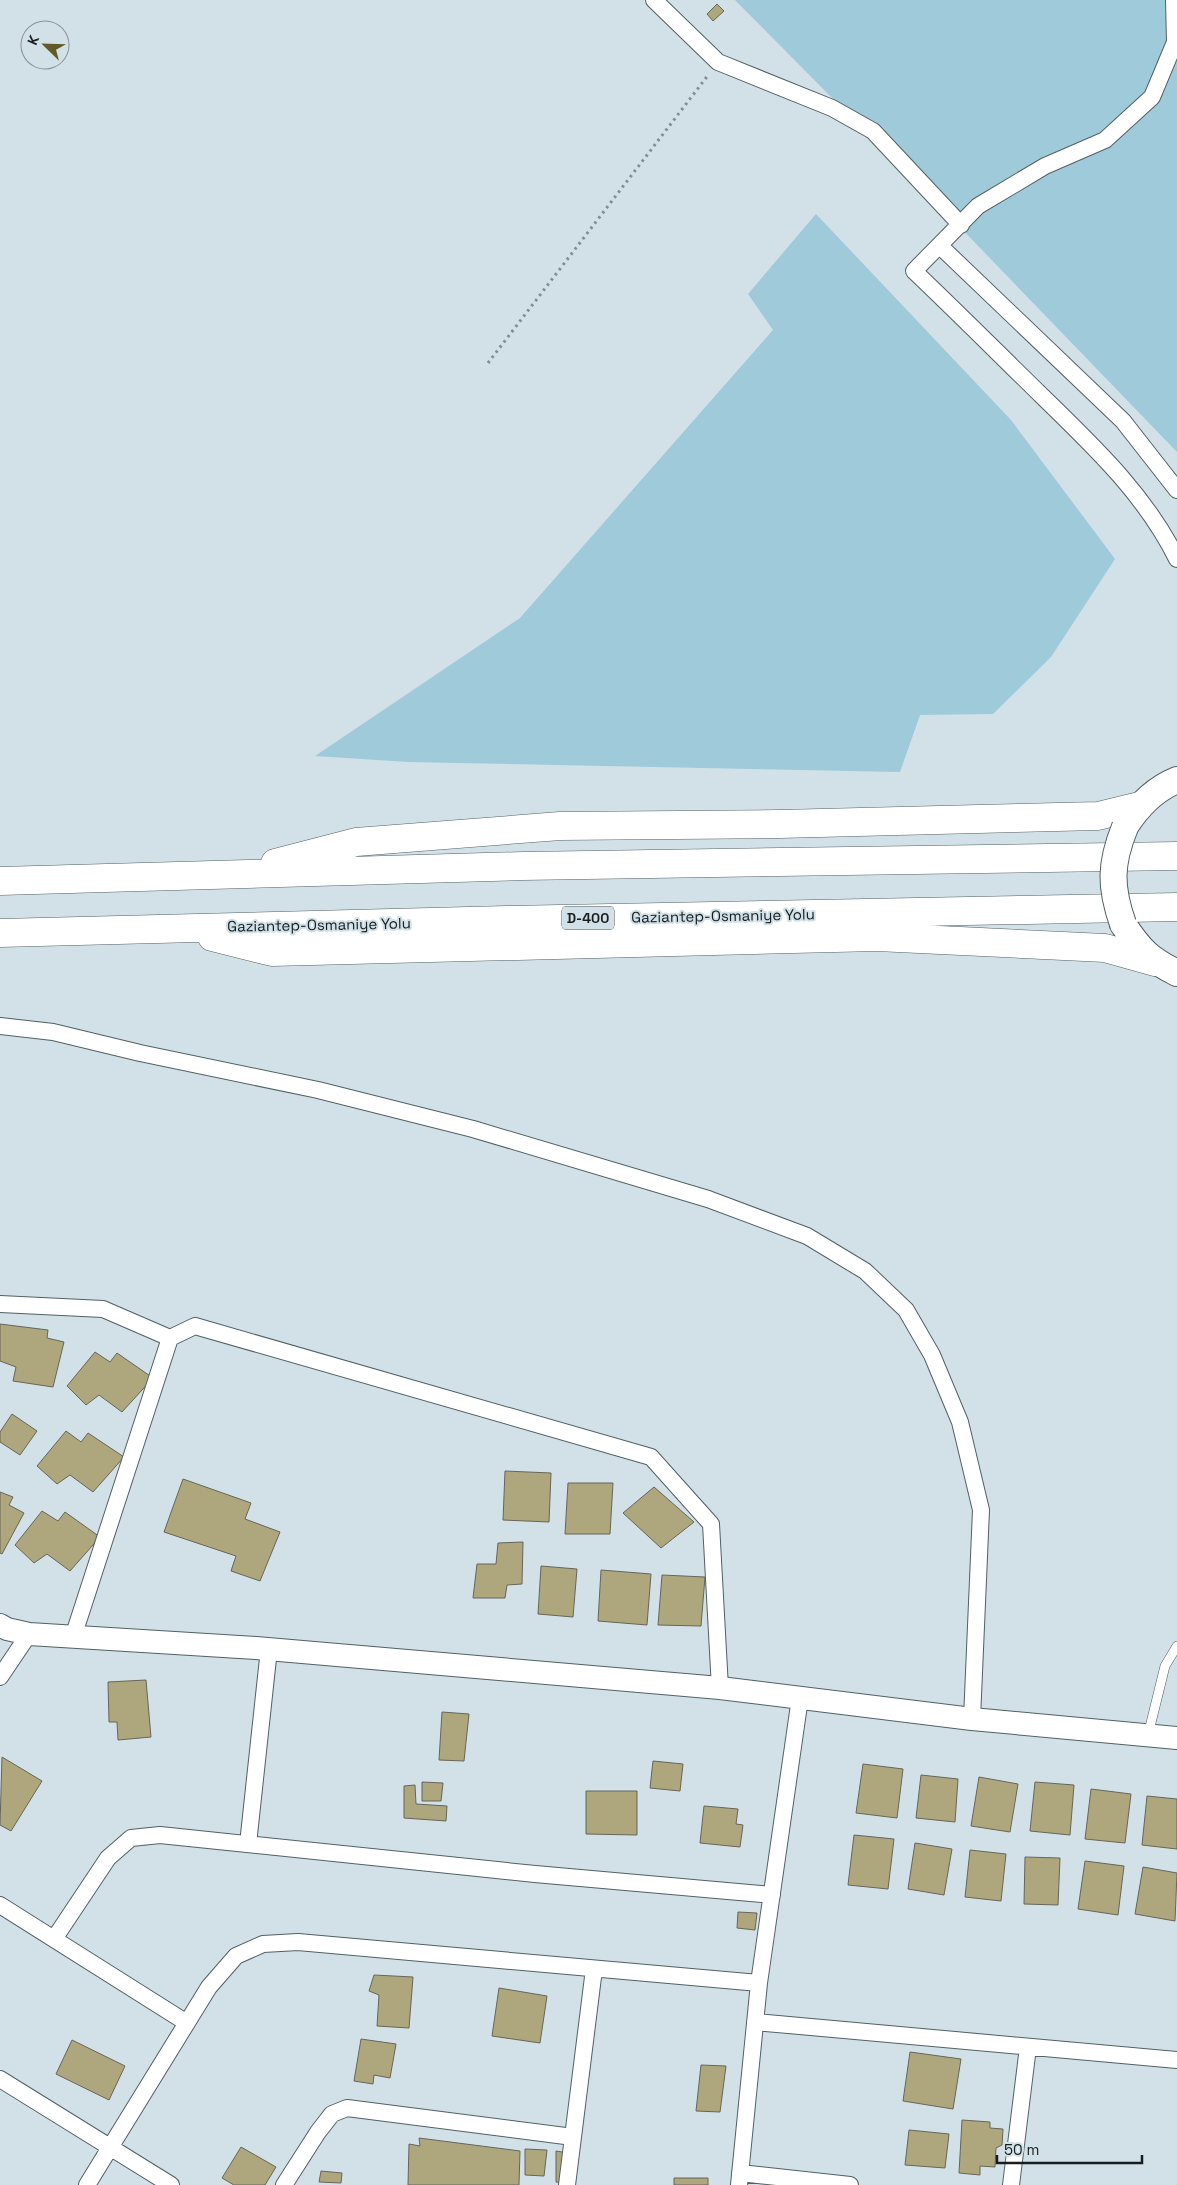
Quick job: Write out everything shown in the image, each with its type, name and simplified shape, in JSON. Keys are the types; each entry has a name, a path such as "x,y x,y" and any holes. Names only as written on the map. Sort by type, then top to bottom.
{"highway":[{"path":"230,875 356,842 560,826 780,824 1132,816"},
{"path":"0,881 523,866 1177,856"},
{"name":"Gaziantep-Osmaniye Yolu","path":"0,933 507,920 1177,907"},
{"path":"179,928 272,952 877,937 1105,948 1166,968"}],"main road":[{"path":"1166,968 1137,945 1123,924 1114,900 1112,875 1115,850 1132,816 1173,778"}],"street":[{"path":"654,0 718,62 832,108 873,131 961,225"},
{"path":"1174,0 1175,42 1152,97 1105,140 1045,166 978,206 914,271 1099,451 1142,501 1168,541 1177,559"},
{"path":"940,246 1123,421 1177,490"},
{"path":"0,1026 53,1032 140,1053 318,1090 473,1129 708,1199 806,1236 865,1271 906,1310 932,1355 960,1422 981,1510 972,1719"},
{"path":"0,1304 103,1309 170,1338"},
{"path":"73,1638 170,1338 195,1326 651,1457 711,1524 720,1688"},
{"path":"0,1625 7,1630 29,1634 269,1649 720,1688 972,1719 1177,1738"},
{"path":"0,1677 29,1634"},
{"path":"248,1844 269,1649"},
{"path":"800,1698 755,2022 740,2179 850,2185"},
{"path":"54,1939 108,1858 131,1838 160,1835 535,1874 772,1895"},
{"path":"0,1905 187,2023"},
{"path":"87,2185 209,1987 236,1956 263,1944 298,1942 760,1983"},
{"path":"567,2185 594,1969"},
{"path":"755,2022 1177,2060"},
{"path":"1011,2185 1028,2046"},
{"path":"0,2079 171,2185"},
{"path":"284,2185 327,2120 332,2114 346,2108 573,2137"}],"lane":[{"path":"1148,1735 1165,1666 1177,1646"}],"path":[{"path":"488,364 718,62"}],"shaded area":[{"path":"735,0 1177,0 1177,452 957,224"},
{"path":"816,214 1011,420 1115,559 1051,657 993,714 920,715 900,772 409,762 315,756 520,618 773,330 748,294"}],"building":[{"path":"717,4 724,11 713,21 707,14"},
{"path":"0,1324 48,1330 47,1338 64,1342 53,1387 13,1381 16,1367 0,1361"},
{"path":"95,1352 110,1362 117,1353 153,1378 122,1412 99,1395 86,1405 67,1386"},
{"path":"12,1414 37,1431 20,1455 0,1442 0,1432"},
{"path":"66,1431 81,1442 88,1433 124,1457 93,1492 70,1475 57,1484 37,1466"},
{"path":"505,1471 551,1473 549,1522 503,1520"},
{"path":"183,1479 251,1503 245,1519 280,1532 260,1581 231,1571 236,1556 164,1532"},
{"path":"568,1483 613,1483 610,1534 565,1534"},
{"path":"654,1487 694,1522 661,1548 623,1513"},
{"path":"0,1492 13,1497 9,1505 24,1513 2,1554 0,1553"},
{"path":"42,1511 58,1521 65,1512 100,1537 70,1571 47,1554 34,1563 15,1545"},
{"path":"523,1542 522,1584 507,1585 505,1598 473,1598 477,1564 496,1564 498,1543"},
{"path":"541,1566 577,1569 573,1617 538,1614"},
{"path":"601,1570 651,1574 647,1625 598,1621"},
{"path":"662,1575 705,1577 701,1626 658,1625"},
{"path":"146,1680 151,1737 118,1740 117,1722 109,1722 108,1682"},
{"path":"442,1712 469,1714 464,1761 439,1760"},
{"path":"2,1757 42,1781 11,1831 0,1825"},
{"path":"653,1761 683,1764 680,1791 650,1788"},
{"path":"863,1764 903,1769 897,1818 856,1813"},
{"path":"921,1775 958,1779 955,1822 916,1818"},
{"path":"979,1777 1018,1784 1010,1832 971,1826"},
{"path":"422,1782 443,1783 441,1801 422,1801"},
{"path":"1035,1782 1074,1785 1070,1835 1030,1831"},
{"path":"415,1785 416,1804 447,1806 446,1821 404,1818 404,1786"},
{"path":"1091,1789 1131,1794 1125,1843 1085,1839"},
{"path":"586,1791 637,1791 637,1835 586,1834"},
{"path":"1147,1796 1177,1799 1177,1849 1142,1845"},
{"path":"704,1806 738,1809 736,1824 743,1825 740,1847 700,1843"},
{"path":"854,1835 894,1839 888,1889 848,1885"},
{"path":"915,1843 952,1849 944,1895 908,1889"},
{"path":"970,1850 1006,1854 1001,1901 965,1897"},
{"path":"1025,1857 1060,1858 1058,1905 1024,1904"},
{"path":"1085,1861 1124,1866 1118,1915 1078,1909"},
{"path":"1143,1867 1177,1873 1175,1921 1135,1914"},
{"path":"738,1912 757,1913 755,1930 737,1928"},
{"path":"374,1975 413,1977 409,2028 377,2026 379,1995 369,1991"},
{"path":"499,1988 547,1996 540,2043 492,2036"},
{"path":"361,2039 396,2044 390,2078 374,2075 373,2084 354,2081"},
{"path":"72,2040 125,2066 109,2100 56,2074"},
{"path":"910,2052 961,2059 953,2109 903,2101"},
{"path":"701,2065 726,2066 720,2112 696,2111"},
{"path":"962,2120 990,2122 990,2128 1003,2129 1002,2145 996,2148 995,2167 980,2166 980,2175 959,2173"},
{"path":"909,2130 949,2134 945,2168 905,2165"},
{"path":"419,2138 520,2151 519,2185 408,2185 409,2144 420,2146"},
{"path":"241,2147 276,2167 265,2185 234,2185 222,2178"},
{"path":"525,2149 547,2150 544,2176 525,2175"},
{"path":"556,2151 568,2153 565,2183 556,2182"},
{"path":"321,2171 342,2173 341,2183 319,2182"},
{"path":"674,2178 708,2178 708,2185 674,2185"}]}
